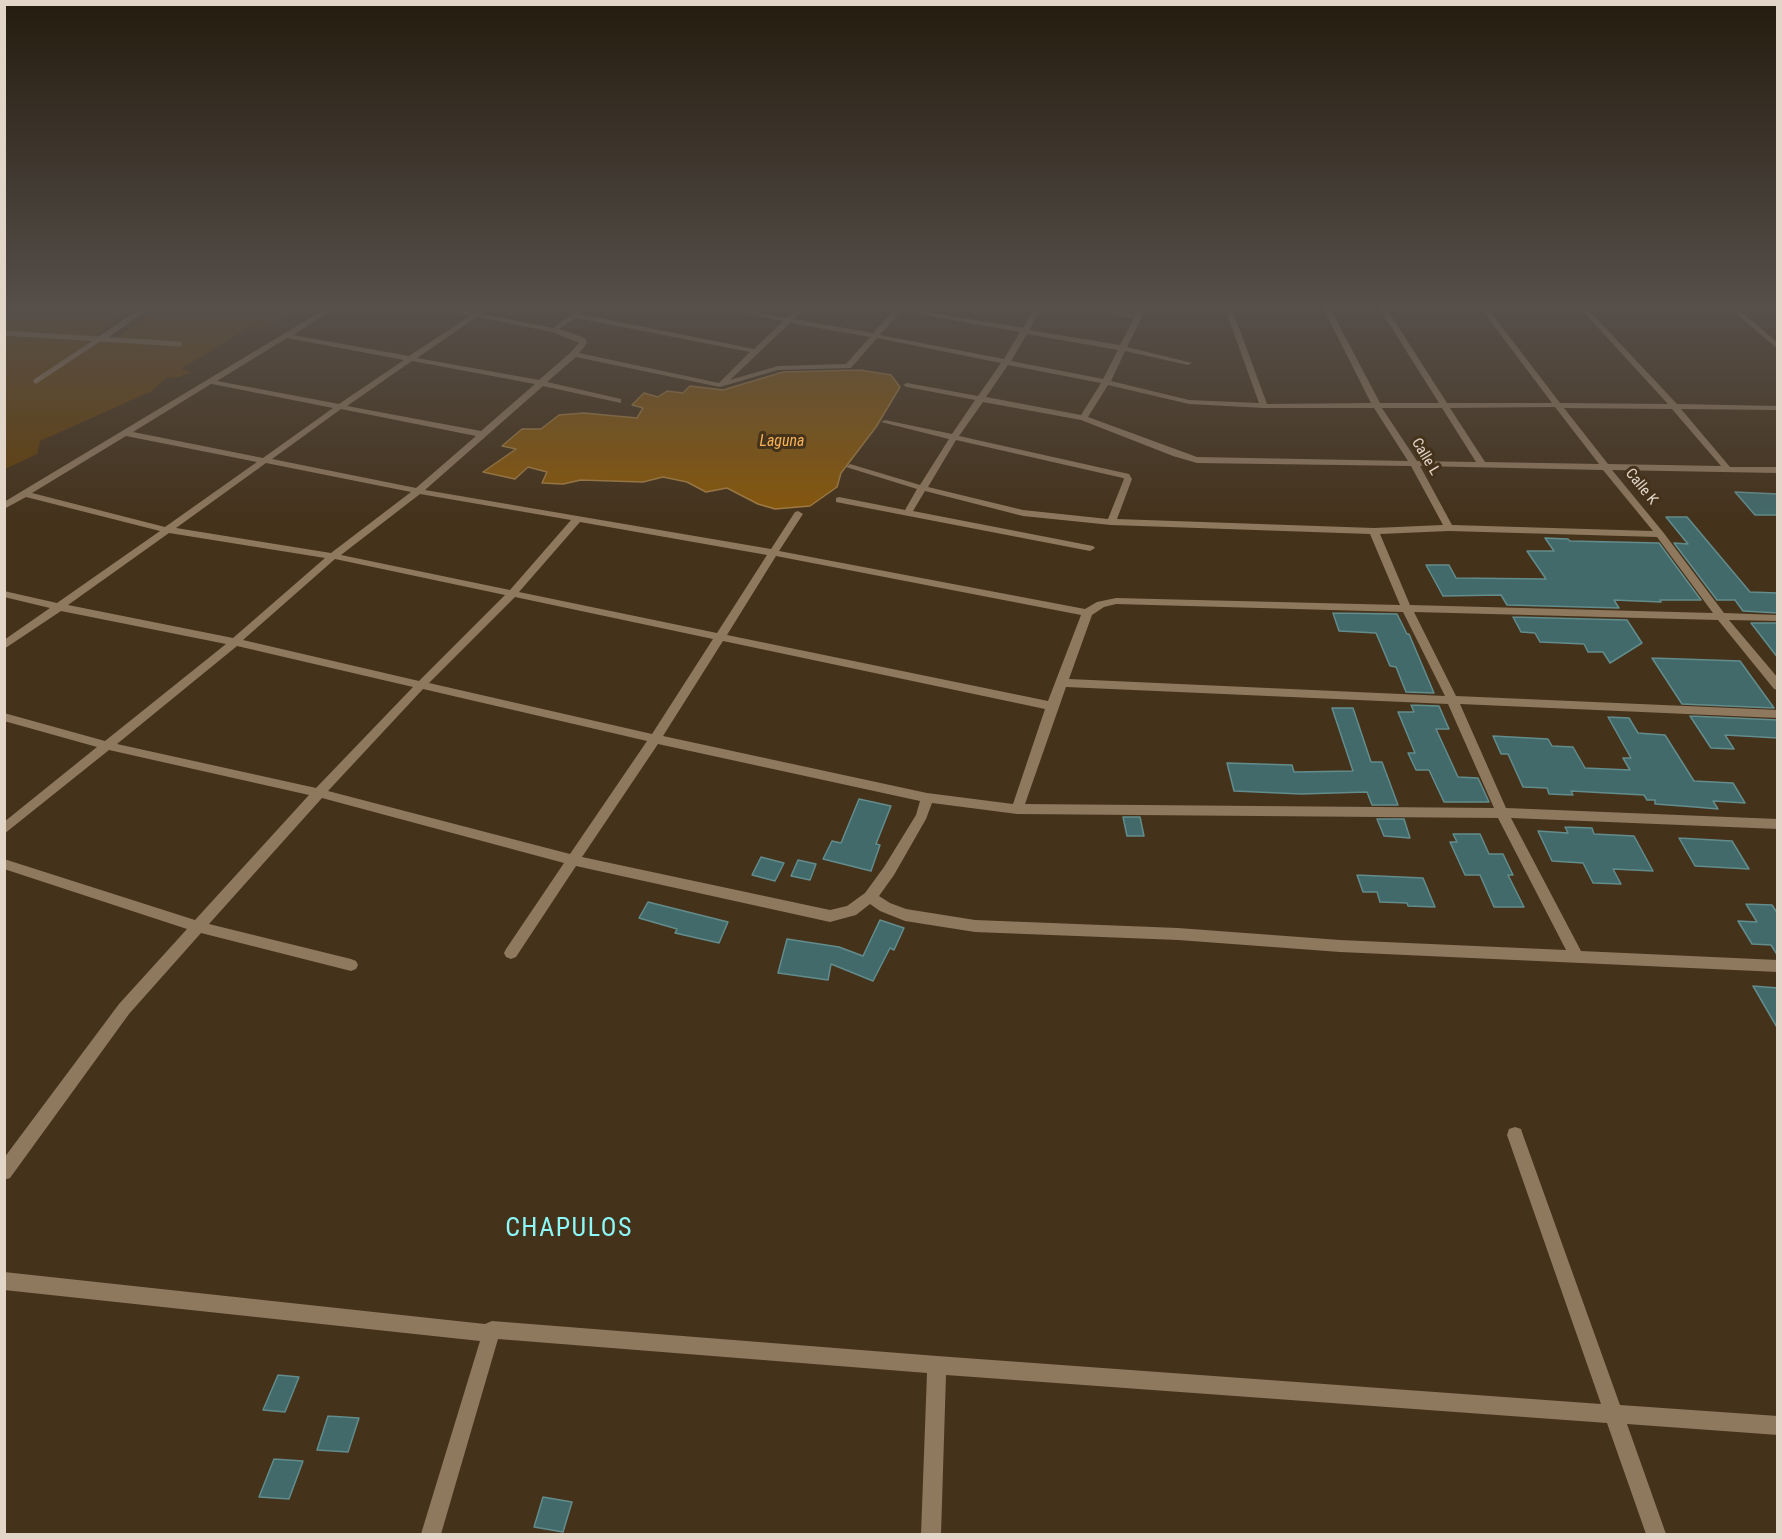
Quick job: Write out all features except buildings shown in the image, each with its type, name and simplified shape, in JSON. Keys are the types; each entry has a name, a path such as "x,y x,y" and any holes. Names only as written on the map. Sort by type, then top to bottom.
{"street":[{"path":"4,506 219,378"},
{"path":"4,646 384,378"},
{"path":"512,378 618,401"},
{"path":"4,829 235,642 333,556 418,490 547,378"},
{"path":"686,378 720,385 744,378"},
{"path":"720,385 727,378"},
{"path":"908,512 954,437 994,378"},
{"path":"1085,378 1189,402 1264,406 1557,405 1778,408"},
{"path":"1083,418 1108,378"},
{"path":"1254,378 1264,406"},
{"name":"Calle L","path":"1362,378 1377,406 1415,465 1449,528"},
{"path":"1426,378 1483,466"},
{"name":"Calle K","path":"1536,378 1778,686"},
{"path":"1648,378 1727,468"},
{"path":"212,382 482,434"},
{"path":"907,384 1083,418 1197,460 1778,470"},
{"path":"885,422 1126,476 1128,479 1111,522"},
{"path":"126,433 418,490 775,553 1087,613"},
{"path":"850,467 1023,513 1111,522 1374,531 1449,528 1660,534"},
{"path":"25,494 168,530 333,556 1052,706"},
{"path":"839,500 1089,548"},
{"path":"512,953 655,739 798,514"},
{"path":"4,1172 124,1009 319,793 421,685 512,594 577,519"},
{"path":"1374,531 1406,607 1452,699 1502,813 1576,956"},
{"path":"4,594 235,642 655,739 927,798 1017,808 1502,813 1778,824"},
{"path":"1017,808 1087,613 1101,604 1116,601 1778,618"},
{"path":"1062,683 1778,714"},
{"path":"4,717 105,745 319,793 573,860 830,916 851,911 870,897 889,871 922,816 927,798"},
{"path":"4,864 198,927 351,965"},
{"path":"870,897 885,908 904,915 975,926 1178,934 1340,946 1778,966"},
{"path":"1515,1135 1656,1534"},
{"path":"4,1281 486,1333 492,1330 1778,1426"},
{"path":"431,1534 492,1330"},
{"path":"931,1534 937,1365"}],"lane":[{"path":"36,381 41,378"}],"shaded area":[{"path":"5,378 169,378 152,391 40,441 37,454 5,469"}],"water":[{"name":"Laguna","path":"764,378 893,378 900,387 876,427 841,473 837,487 810,506 775,509 758,504 727,488 706,492 687,482 663,477 643,482 581,480 563,484 542,483 547,472 528,467 515,479 483,472 516,449 502,446 522,429 541,429 559,415 584,413 637,418 643,408 632,405 644,393 658,397 667,391 683,393 690,386 723,390"}],"district":[{"name":"CHAPULOS","path":"569,1229"}]}
